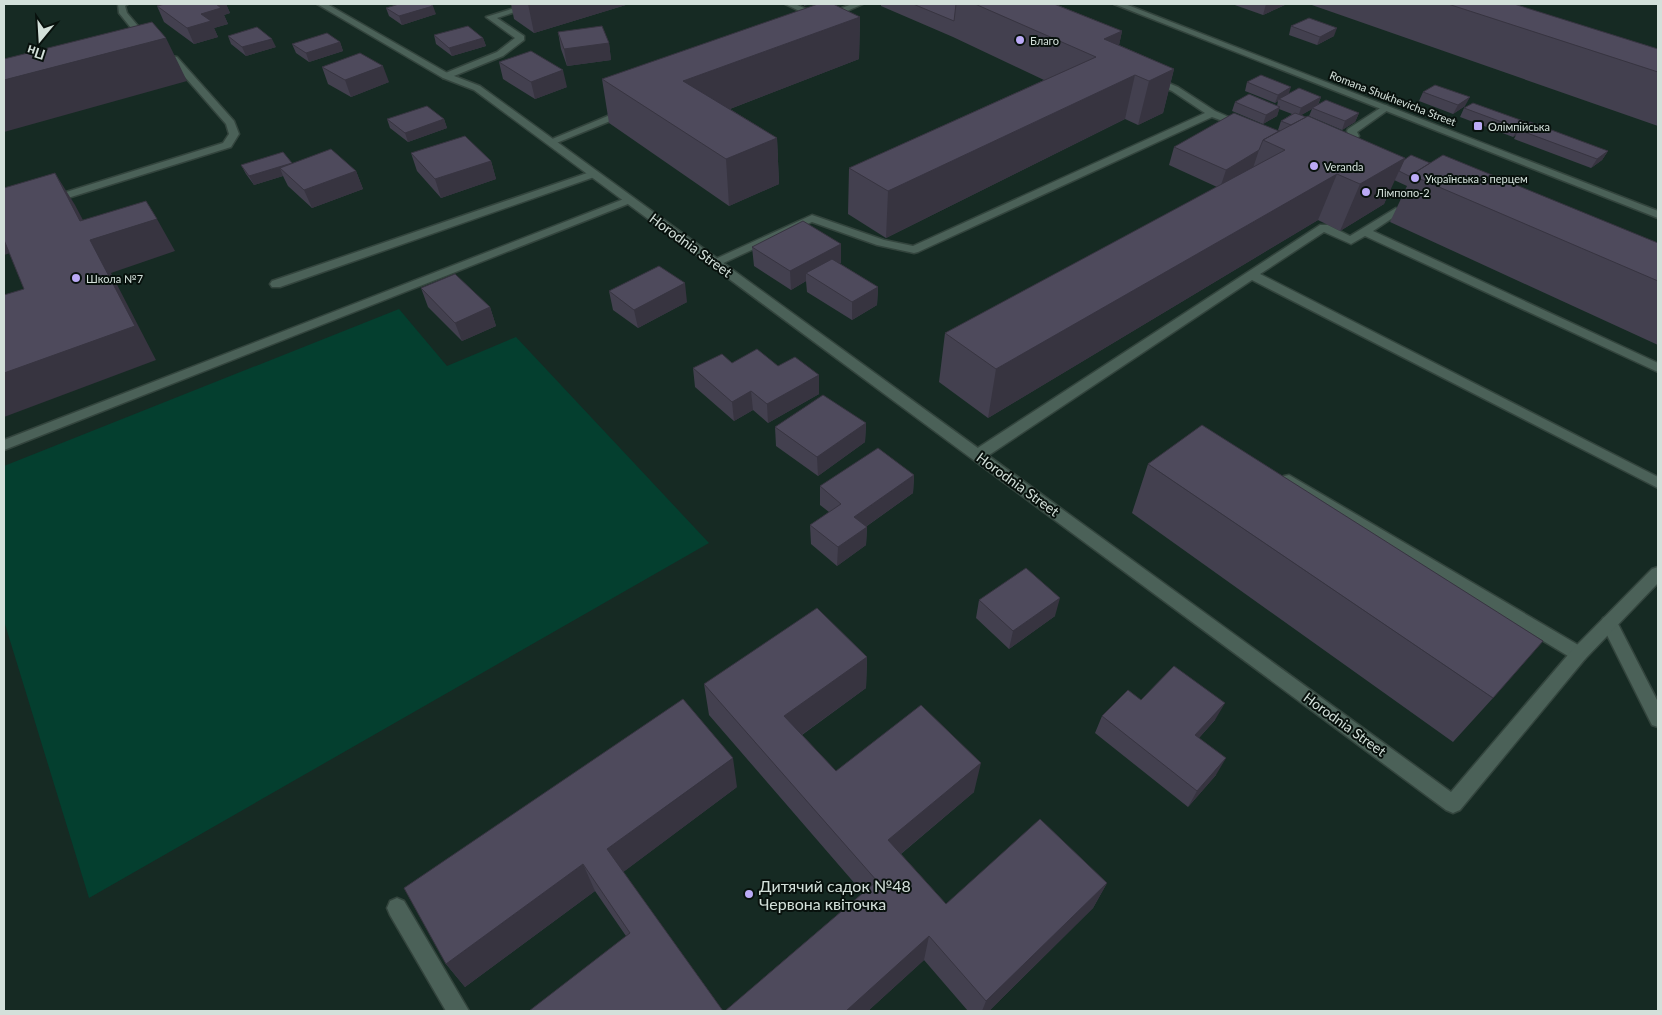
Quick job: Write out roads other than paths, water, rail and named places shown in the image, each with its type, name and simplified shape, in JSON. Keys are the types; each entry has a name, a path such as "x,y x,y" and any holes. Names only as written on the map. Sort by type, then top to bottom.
{"street":[{"path":"41,203 227,145 234,134 230,123 174,59 153,57 123,13 121,5 124,4"},
{"name":"Horodnia Street","path":"321,4 446,76 477,88 1453,804 1579,654 1658,573"},
{"path":"446,76 500,54 521,38 490,17 535,4"},
{"path":"790,4 838,25"},
{"path":"822,18 859,4"},
{"name":"Romana Shukhevicha Street","path":"1118,4 1658,215"},
{"path":"1144,75 1175,89 1212,113 1247,127"},
{"path":"550,142 640,106"},
{"path":"1335,162 1354,136 1352,131 1385,108"},
{"path":"715,262 812,218 881,243 914,250 1212,113"},
{"path":"276,284 593,174"},
{"path":"4,445 629,200"},
{"path":"978,455 1324,227 1351,241 1396,211"},
{"path":"1365,232 1658,368"},
{"path":"1250,274 1658,483"},
{"path":"1289,480 1579,654"},
{"path":"1609,623 1658,719"},
{"path":"397,908 458,1011"}],"place":[{"name":"Благо","path":"1020,40"},
{"name":"Олiмпiйська","path":"1478,126"},
{"name":"Veranda","path":"1314,166"},
{"name":"Українська з перцем","path":"1415,178"},
{"name":"Лімпопо-2","path":"1366,192"},
{"name":"Школа №7","path":"76,278"},
{"name":"Дитячий садок №48 Червона квіточка","path":"749,894"}]}
